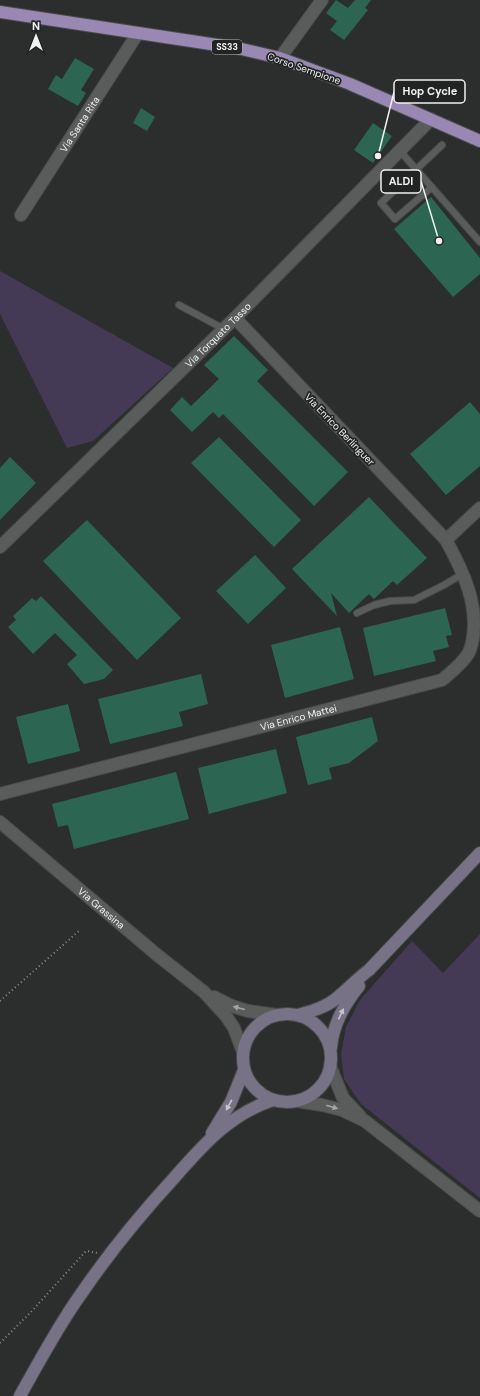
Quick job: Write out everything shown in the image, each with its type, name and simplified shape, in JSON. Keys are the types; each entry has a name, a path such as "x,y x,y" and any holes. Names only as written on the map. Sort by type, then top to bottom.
{"main road":[{"name":"Corso Sempione","path":"0,12 236,48 280,58 350,84 480,141"},
{"path":"369,970 363,982 350,997 341,1012 332,1036 330,1066 326,1078 319,1088 306,1098 296,1101 282,1102 273,1100 262,1094 250,1084 244,1070 243,1052 247,1037 253,1029 264,1020 278,1015 298,1015 319,1009 337,998 360,976 369,970 480,853"},
{"path":"298,1015 310,1020 321,1030 326,1038 330,1051"},
{"path":"210,1138 213,1129 231,1102 244,1070"},
{"path":"20,1396 80,1295 129,1228 210,1138 240,1114 273,1100"}],"street":[{"path":"280,58 322,0"},
{"name":"Via Santa Rita","path":"21,215 138,33"},
{"name":"Via Torquato Tasso","path":"0,547 224,329 431,119"},
{"name":"Via Enrico Berlinguer","path":"234,318 446,540"},
{"path":"446,540 480,508"},
{"name":"Via Enrico Mattei","path":"0,794 442,680 458,666 469,653 477,623 472,591 446,540"},
{"name":"Via Grassina","path":"0,822 156,954 204,992 226,1016 234,1028 243,1052"},
{"name":"Via Grassina","path":"204,992 232,1006 248,1011 278,1015"},
{"path":"330,1066 343,1098 364,1121 480,1211"},
{"path":"296,1101 342,1110 364,1121"}],"lane":[{"path":"432,187 395,219 380,203 442,145"},
{"path":"400,151 480,242"},
{"path":"179,305 224,329"},
{"path":"358,613 374,605 390,601 414,600 444,586 464,573"}],"path":[{"path":"0,1001 80,930"},
{"path":"0,1343 31,1312 86,1251 109,1256"}],"shaded area":[{"path":"0,271 173,368 93,441 67,448 0,314"},
{"path":"480,934 480,1198 361,1104 344,1079 341,1054 346,1027 360,1000 412,941 443,973"}],"building":[{"path":"336,0 348,8 355,0 371,0 365,8 368,10 344,40 330,30 337,21 326,13"},
{"path":"75,58 94,69 81,90 86,93 78,106 48,89 56,75 62,79"},
{"path":"141,108 155,117 147,131 133,123"},
{"path":"373,123 392,136 373,163 354,150"},
{"path":"431,197 480,258 480,274 453,297 394,229"},
{"path":"234,336 268,370 257,381 348,472 314,506 223,414 219,418 213,412 192,432 170,410 182,397 191,406 219,379 204,365"},
{"path":"470,402 480,414 480,466 446,495 410,454"},
{"path":"219,437 301,520 274,547 191,463"},
{"path":"10,457 36,483 0,520 0,468"},
{"path":"369,497 427,558 397,585 393,581 374,599 369,594 349,613 331,593 337,616 292,569"},
{"path":"87,520 181,618 137,660 43,561"},
{"path":"255,555 286,588 248,624 216,591"},
{"path":"41,596 113,670 104,679 84,684 67,664 77,655 55,633 33,654 8,627 16,620 13,616 32,598 36,601"},
{"path":"445,608 452,635 446,636 449,647 433,651 436,661 374,676 363,628"},
{"path":"340,627 354,679 285,698 271,645"},
{"path":"201,674 208,704 179,712 183,726 110,744 98,699"},
{"path":"68,704 80,751 28,764 16,717"},
{"path":"372,717 378,741 349,763 329,768 332,779 308,785 296,737"},
{"path":"276,749 287,793 209,814 198,768"},
{"path":"176,772 189,819 74,849 68,825 58,827 52,804"}],"place":[{"name":"Hop Cycle","path":"378,156"},
{"name":"ALDI","path":"439,241"}]}
